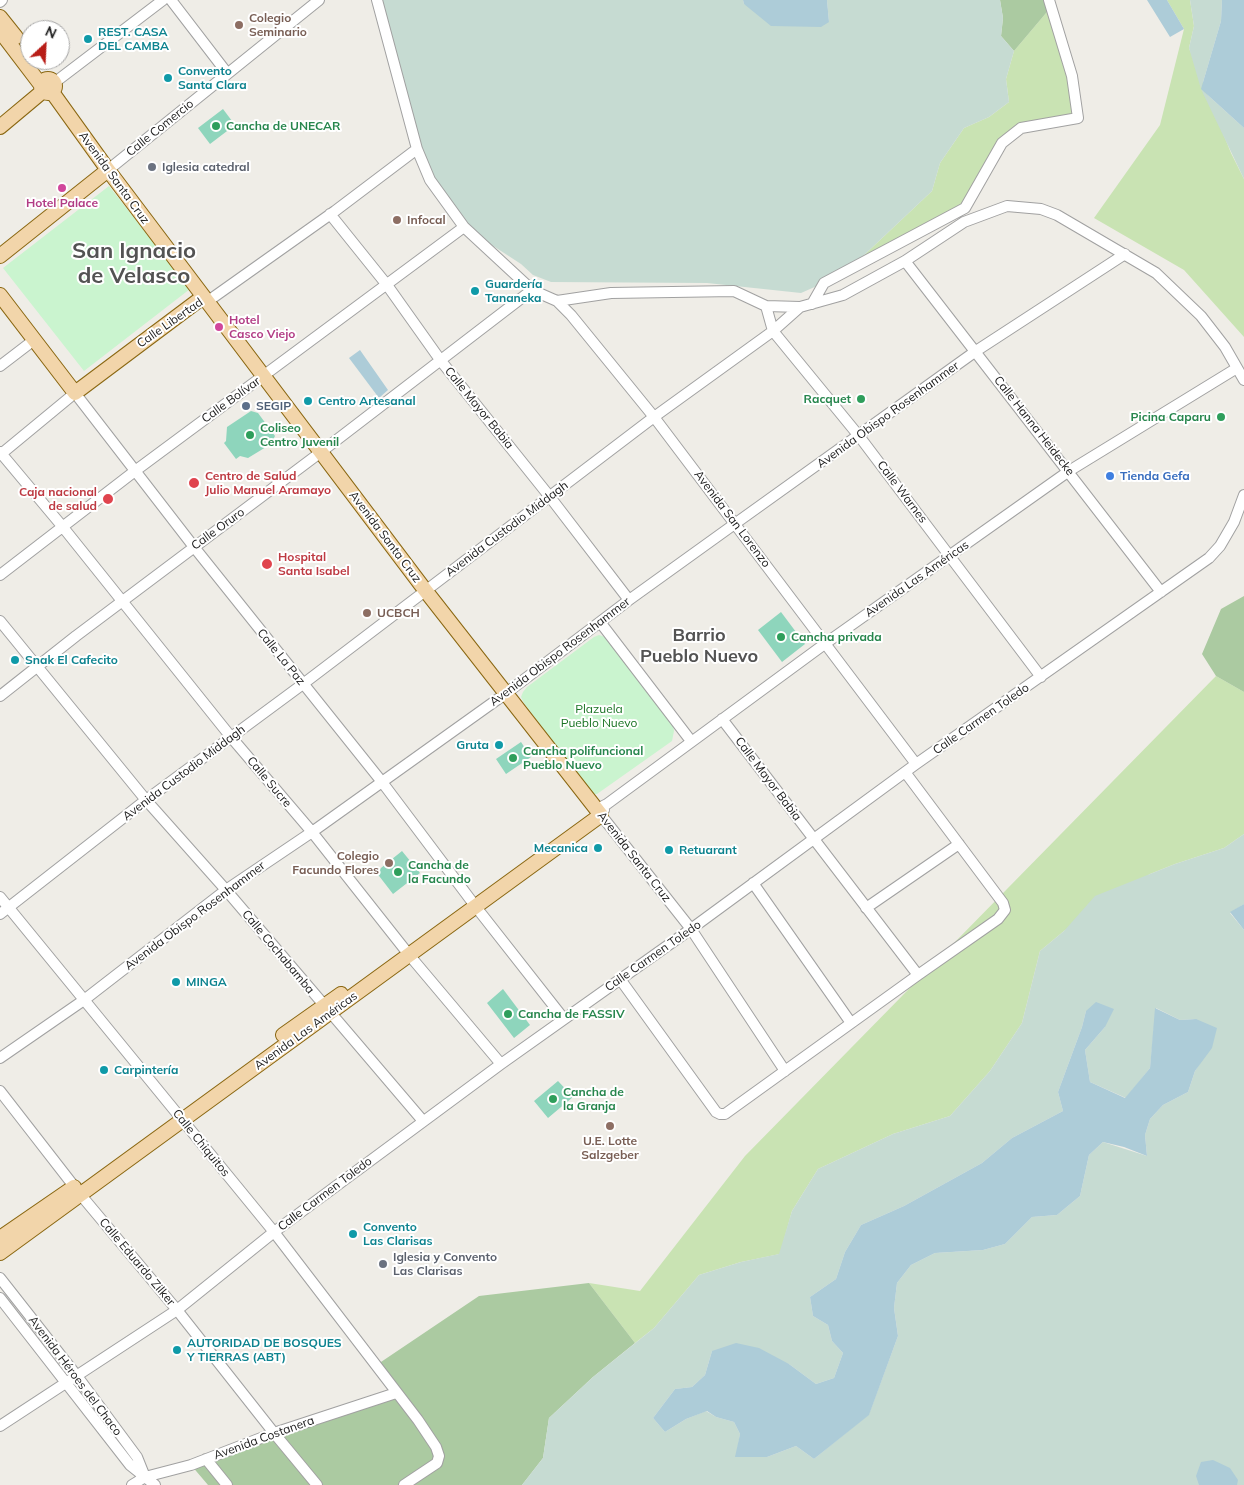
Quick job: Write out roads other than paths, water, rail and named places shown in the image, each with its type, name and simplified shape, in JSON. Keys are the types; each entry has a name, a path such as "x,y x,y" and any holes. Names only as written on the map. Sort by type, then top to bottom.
{"main road":[{"path":"0,17 20,43"},
{"name":"Avenida Santa Cruz","path":"0,31 48,86"},
{"name":"Avenida Santa Cruz","path":"39,70 48,86 108,170 425,590 505,694 602,810"},
{"path":"0,127 48,86"},
{"name":"Calle Comercio","path":"0,256 108,170"},
{"name":"Calle La Paz","path":"0,295 76,393"},
{"name":"Calle Libertad","path":"76,393 203,297"},
{"name":"Avenida Las Américas","path":"0,1238 77,1190 180,1117 602,810"},
{"name":"Avenida Las Américas","path":"0,1253 77,1190"}],"street":[{"path":"48,86 163,0"},
{"path":"171,0 226,73"},
{"name":"Calle Comercio","path":"108,170 226,73 319,0"},
{"name":"Avenida San Lorenzo","path":"377,0 417,149 430,180 464,227 532,290 557,301 572,314 736,523 916,764"},
{"path":"812,304 824,283 965,208 1002,143 1021,128 1078,118 1072,76 1049,0"},
{"name":"Calle Libertad","path":"203,297 211,300 417,149"},
{"path":"557,301 611,293 734,291 766,306 800,307 843,296 905,261 964,222 1007,206 1041,209 1057,215 1156,273 1201,316 1225,347 1244,380"},
{"name":"Calle Mayor Babia","path":"330,214 386,285 441,361 550,497 629,600"},
{"name":"Calle Bolívar","path":"0,574 134,471 464,227"},
{"name":"Avenida Obispo Rosenhammer","path":"0,1058 84,1000 226,890 312,832 505,694 629,600 736,523 976,352 1124,254"},
{"name":"Calle Hanna Heidecke","path":"905,261 1162,592"},
{"name":"Calle Oruro","path":"0,696 532,290"},
{"name":"Calle Warnes","path":"766,306 774,331 859,436 1041,677"},
{"name":"Avenida Custodio Middagh","path":"4,911 146,800 654,417 774,331 800,307"},
{"path":"0,366 34,340"},
{"name":"Avenida Las Américas","path":"602,810 691,741 826,643 1069,471 1236,368"},
{"name":"Calle Libertad","path":"0,453 76,393"},
{"name":"Calle La Paz","path":"76,393 134,471 382,782 564,1019"},
{"name":"Calle Sucre","path":"0,453 62,526 231,737 312,832 407,952 501,1064"},
{"name":"Calle Carmen Toledo","path":"0,1426 177,1310 274,1232 422,1121 691,929 916,764 1209,558 1220,546 1234,522 1244,495"},
{"name":"Calle Cochabamba","path":"0,621 146,800 226,890 422,1121"},
{"path":"600,622 691,741"},
{"name":"Calle Mayor Babia","path":"722,719 918,975"},
{"path":"620,979 716,1112 725,1114 998,919 1005,910 1003,904 905,772"},
{"name":"Avenida Santa Cruz","path":"602,810 691,929 785,1070"},
{"path":"866,908 959,844"},
{"path":"753,884 851,1023"},
{"name":"Calle Chiquitos","path":"0,897 4,911 84,1000 274,1232 436,1447 439,1456 437,1463 404,1485"},
{"name":"Calle Eduardo Zilker","path":"0,1090 77,1190 177,1310 317,1485"},
{"name":"Avenida Héroes del Chaco","path":"0,1278 77,1376 137,1457 145,1477"},
{"name":"Avenida Héroes del Chaco","path":"0,1298 130,1465 154,1485"},
{"name":"Avenida Costanera","path":"132,1485 145,1477 191,1465 274,1433 396,1393"},
{"path":"206,1459 227,1485"}],"water":[{"path":"743,0 827,0 829,22 821,27 771,26 744,4"},
{"path":"1147,0 1167,0 1184,29 1170,37"},
{"path":"1222,0 1244,0 1244,128 1201,89 1221,21"},
{"path":"360,350 388,390 379,398 349,358"},
{"path":"1244,904 1244,930 1230,912"},
{"path":"1096,1002 1114,1009 1105,1027 1085,1050 1090,1082 1125,1098 1150,1068 1155,1008 1180,1020 1196,1019 1217,1028 1212,1048 1195,1071 1188,1092 1163,1105 1150,1119 1145,1135 1147,1156 1124,1147 1103,1142 1089,1155 1080,1196 1057,1215 1032,1217 1005,1244 983,1250 935,1253 911,1265 897,1283 894,1308 898,1336 869,1415 814,1459 796,1446 767,1457 735,1457 740,1434 734,1422 716,1417 707,1411 686,1419 665,1432 653,1418 675,1389 692,1387 705,1375 712,1351 736,1343 759,1348 789,1364 816,1384 834,1378 843,1353 832,1341 828,1325 813,1316 810,1297 836,1279 845,1252 861,1225 904,1206 982,1163 1012,1138 1063,1111 1058,1092 1086,1011"},
{"path":"1213,1460 1230,1468 1238,1480 1237,1485 1199,1485 1196,1476 1201,1462"}],"place":[{"name":"Colegio Seminario","path":"239,25"},
{"name":"REST. CASA DEL CAMBA","path":"88,39"},
{"name":"Convento Santa Clara","path":"168,78"},
{"name":"Cancha de UNECAR","path":"216,126"},
{"name":"Iglesia catedral","path":"152,167"},
{"name":"Hotel Palace","path":"62,188"},
{"name":"Infocal","path":"397,220"},
{"name":"Guardería Tananeka","path":"475,291"},
{"name":"Hotel Casco Viejo","path":"219,327"},
{"name":"Racquet","path":"861,399"},
{"name":"Centro Artesanal","path":"308,401"},
{"name":"SEGIP","path":"246,406"},
{"name":"Picina Caparu","path":"1221,417"},
{"name":"Coliseo Centro Juvenil","path":"250,435"},
{"name":"Tienda Gefa","path":"1110,476"},
{"name":"Centro de Salud Julio Manuel Aramayo","path":"194,483"},
{"name":"Caja nacional de salud","path":"108,499"},
{"name":"Hospital Santa Isabel","path":"267,564"},
{"name":"UCBCH","path":"367,613"},
{"name":"Cancha privada","path":"781,637"},
{"name":"Snak El Cafecito","path":"15,660"},
{"name":"Gruta","path":"499,745"},
{"name":"Cancha polifuncional Pueblo Nuevo","path":"513,758"},
{"name":"Mecanica","path":"598,848"},
{"name":"Retuarant","path":"669,850"},
{"name":"Colegio Facundo Flores","path":"389,863"},
{"name":"Cancha de la Facundo","path":"398,872"},
{"name":"MINGA","path":"176,982"},
{"name":"Cancha de FASSIV","path":"508,1014"},
{"name":"Carpintería","path":"104,1070"},
{"name":"Cancha de la Granja","path":"553,1099"},
{"name":"U.E. Lotte Salzgeber","path":"610,1126"},
{"name":"Convento Las Clarisas","path":"353,1234"},
{"name":"Iglesia y Convento Las Clarisas","path":"383,1264"},
{"name":"AUTORIDAD DE BOSQUES Y TIERRAS (ABT)","path":"177,1350"}],"district":[{"name":"San Ignacio de Velasco","path":"134,264"},
{"name":"Barrio Pueblo Nuevo","path":"699,646"}],"park label":[{"name":"Plazuela Pueblo Nuevo","path":"599,716"}]}
